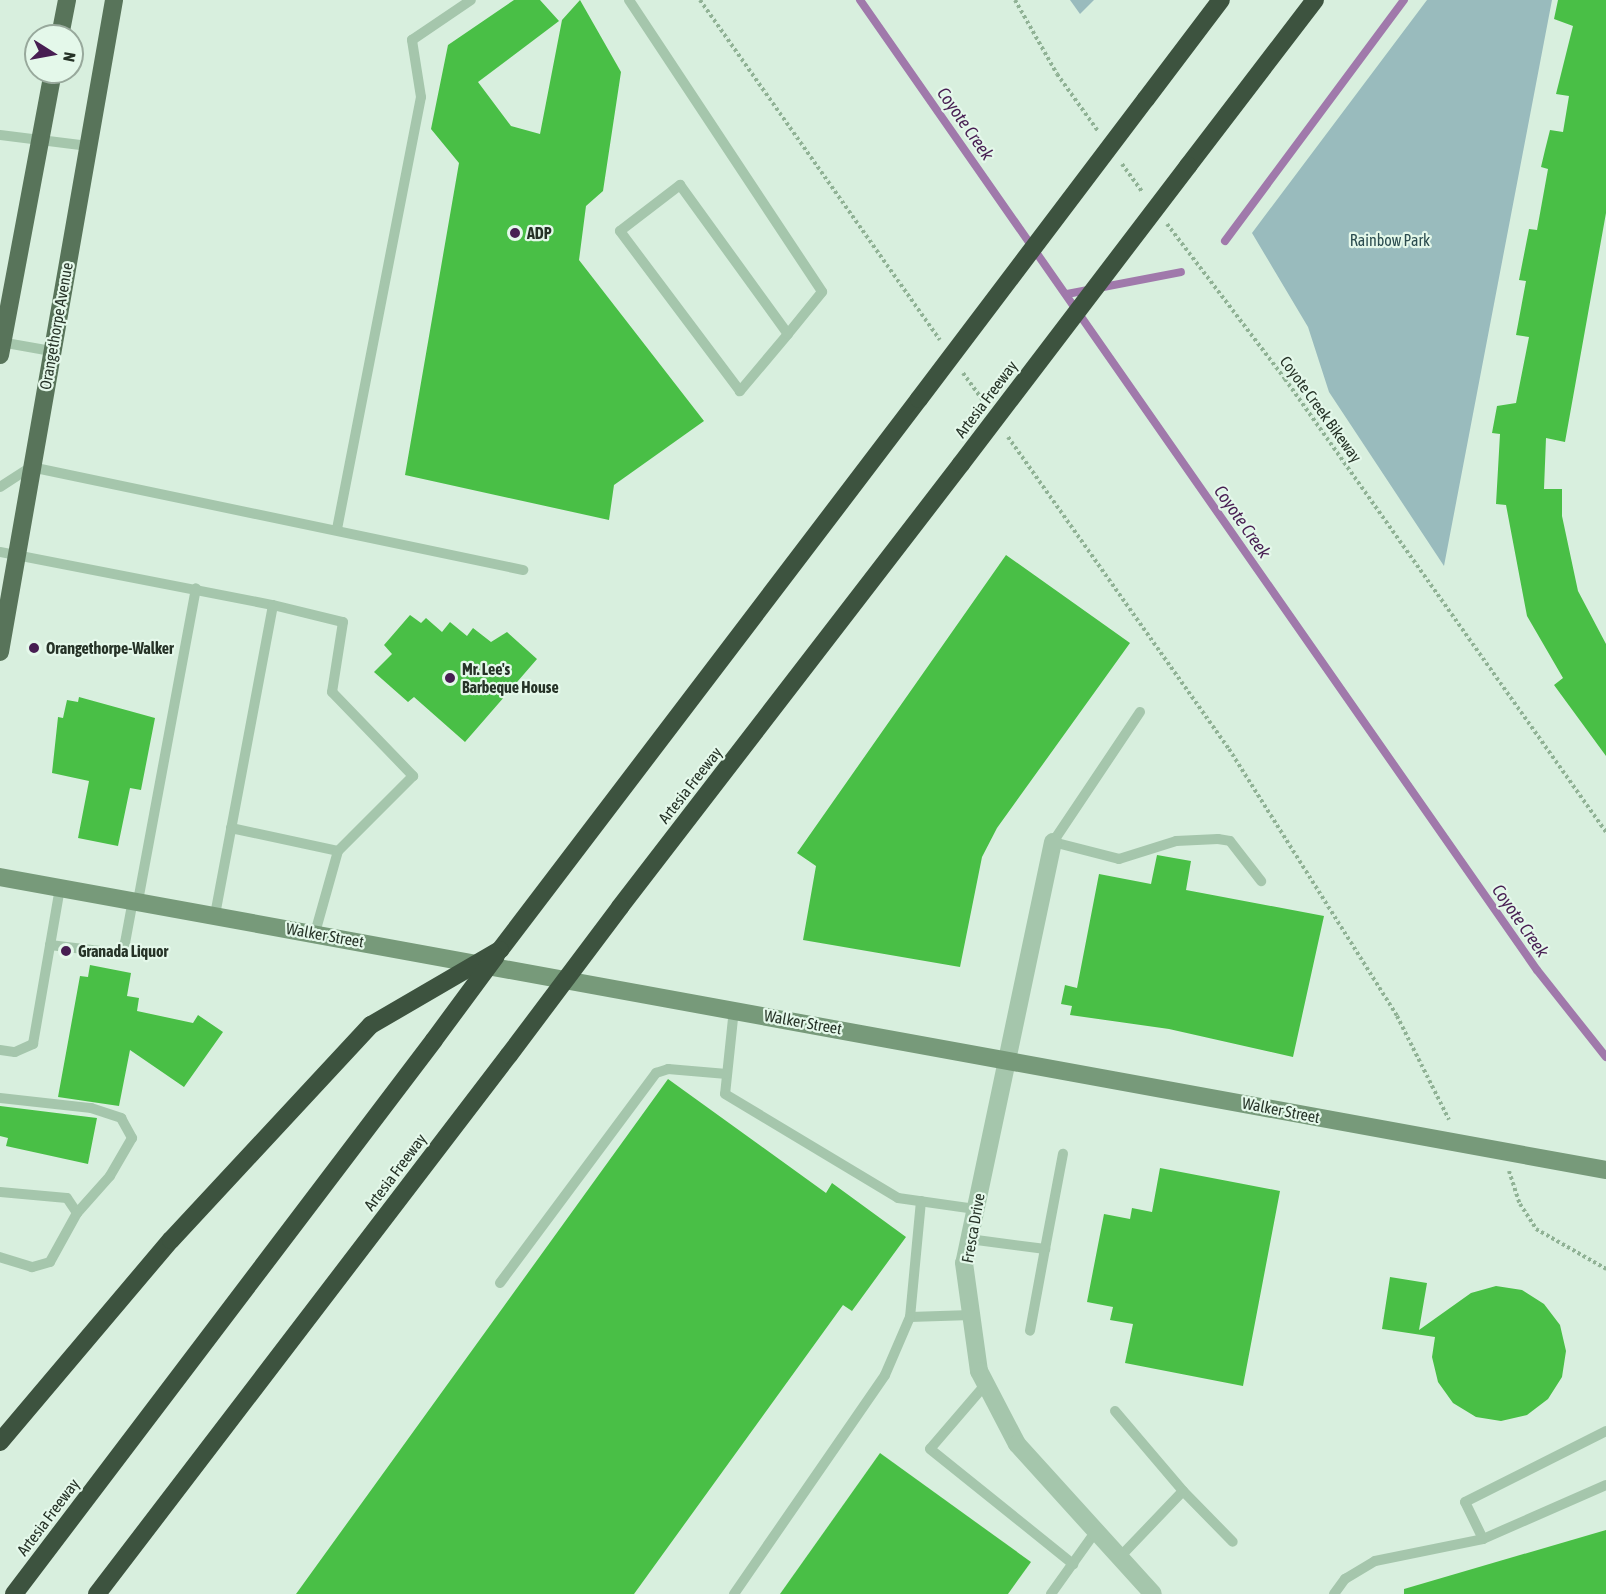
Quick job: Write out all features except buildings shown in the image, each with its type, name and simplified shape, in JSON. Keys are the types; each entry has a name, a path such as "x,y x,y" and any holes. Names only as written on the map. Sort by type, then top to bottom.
{"highway":[{"name":"Artesia Freeway","path":"14,1594 1221,0"},
{"name":"Artesia Freeway","path":"97,1594 1315,0"},
{"path":"0,1442 171,1240 371,1025 500,950"}],"main road":[{"path":"62,24 67,0"},
{"name":"Orangethorpe Avenue","path":"0,652 8,554 31,467 114,0"},
{"path":"1,346 51,84"},
{"name":"Walker Street","path":"0,877 1011,1059 1606,1170"}],"street":[{"name":"Fresca Drive","path":"1053,842 1011,1059 964,1263 971,1315 985,1384 1017,1444 1154,1594"}],"lane":[{"path":"337,529 421,97 412,40 471,0"},
{"path":"629,0 822,292 788,334 740,391 620,231 680,185 788,334"},
{"path":"0,135 41,138 88,146"},
{"path":"1,346 51,351"},
{"path":"0,487 31,467 337,529 523,570"},
{"path":"8,554 196,588 343,622 332,692 413,776 338,851 315,933"},
{"path":"50,945 117,952 125,943 196,588"},
{"path":"215,915 273,605"},
{"path":"1140,712 1053,842 1119,859 1176,841 1218,839 1230,841 1261,881"},
{"path":"231,828 338,851"},
{"path":"0,1050 15,1052 33,1044 60,887"},
{"path":"734,1009 725,1094 898,1198 975,1209"},
{"path":"500,1283 656,1073 668,1069 727,1074"},
{"path":"0,1098 91,1108 121,1118 132,1138 110,1176 77,1213 50,1262 32,1267 0,1257"},
{"path":"1030,1331 1063,1154"},
{"path":"0,1192 67,1198 77,1213"},
{"path":"734,1594 885,1376 910,1317 921,1201"},
{"path":"969,1239 1045,1249"},
{"path":"910,1317 971,1315"},
{"path":"985,1384 930,1449 1073,1564"},
{"path":"1114,1411 1183,1491 1233,1542"},
{"path":"1483,1539 1465,1502 1606,1431"},
{"path":"1334,1594 1345,1579 1375,1561 1483,1539 1606,1485"},
{"path":"1120,1557 1183,1491"},
{"path":"1052,1594 1096,1531"}],"path":[{"path":"700,0 947,350"},
{"path":"1015,0 1057,74 1104,139"},
{"path":"1117,158 1144,195"},
{"name":"Coyote Creek Bikeway","path":"1159,213 1285,379 1606,832"},
{"path":"961,370 988,409"},
{"path":"1002,428 1229,749 1397,1016 1445,1117 1477,1147 1509,1172 1520,1204 1536,1228 1606,1269"}],"green space":[{"path":"1070,0 1094,0 1080,14"},
{"name":"Rainbow Park","path":"1427,0 1552,0 1444,566 1329,392 1308,327 1252,233"}],"waterway":[{"name":"Coyote Creek","path":"860,0 1537,970 1606,1057"},
{"path":"1225,241 1404,0"},
{"path":"1067,294 1181,272"}],"place":[{"name":"ADP","path":"515,233"},
{"name":"Orangethorpe-Walker","path":"34,648"},
{"name":"Mr. Lee's Barbeque House","path":"450,678"},
{"name":"Granada Liquor","path":"66,951"}]}
